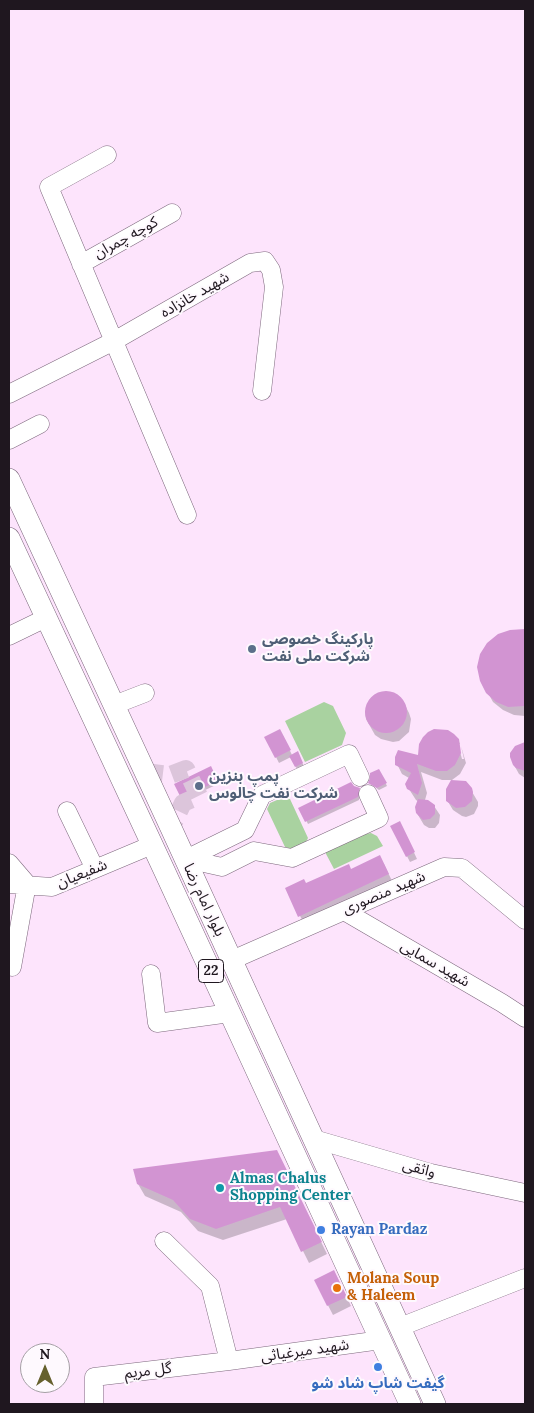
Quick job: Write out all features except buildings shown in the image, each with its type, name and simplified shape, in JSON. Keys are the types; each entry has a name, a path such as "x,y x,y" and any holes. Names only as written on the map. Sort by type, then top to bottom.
{"main road":[{"name":"بلوار امام رضا","path":"9,479 186,859 435,1404"},
{"name":"بلوار امام رضا","path":"9,538 230,1012 377,1341 410,1404"},
{"path":"91,716 114,705"},
{"path":"164,870 186,859"}],"street":[{"path":"107,155 49,187 187,515"},
{"name":"کوچه چمران","path":"81,264 172,213"},
{"name":"شهید خانزاده","path":"9,394 114,341 250,263 264,261 271,270 274,287 262,391"},
{"path":"9,440 40,424"},
{"path":"9,636 46,618"},
{"path":"114,705 145,693"},
{"path":"186,859 245,830 262,795 349,754 360,777"},
{"path":"186,859 222,867 254,851 292,858 379,818 368,794"},
{"path":"67,811 95,869"},
{"name":"شفیعیان","path":"9,884 52,887 152,845"},
{"path":"9,863 27,884 12,967"},
{"name":"شهید منصوری","path":"232,960 444,867 462,868 525,920"},
{"name":"شهید سمایی","path":"344,911 525,1018"},
{"path":"151,974 157,1023 230,1012"},
{"name":"واثقی","path":"314,1139 431,1173 525,1193"},
{"path":"164,1241 210,1286 229,1361"},
{"path":"400,1327 525,1278"},
{"path":"377,1341 404,1404"},
{"name":"شهید میرغیاثی","path":"229,1361 377,1341"},
{"name":"گل مریم","path":"94,1404 94,1377 229,1361"}],"green space":[{"path":"324,702 333,706 346,733 342,745 305,762 285,721"},
{"path":"284,797 290,799 308,838 306,842 292,849 285,847 267,809 270,803"},
{"path":"371,833 377,836 383,846 334,869 325,852"}],"tunnel":[{"path":"145,772 170,775 186,769 199,796 183,803 171,828"}],"place":[{"name":"پارکینگ خصوصی شرکت ملی نفت","path":"252,649"},
{"name":"پمپ بنزین شرکت نفت چالوس","path":"199,786"},
{"name":"Almas Chalus Shopping Center","path":"220,1188"},
{"name":"Rayan Pardaz","path":"321,1230"},
{"name":"Molana Soup & Haleem","path":"337,1288"},
{"name":"گیفت شاپ شاد شو","path":"378,1367"}]}
